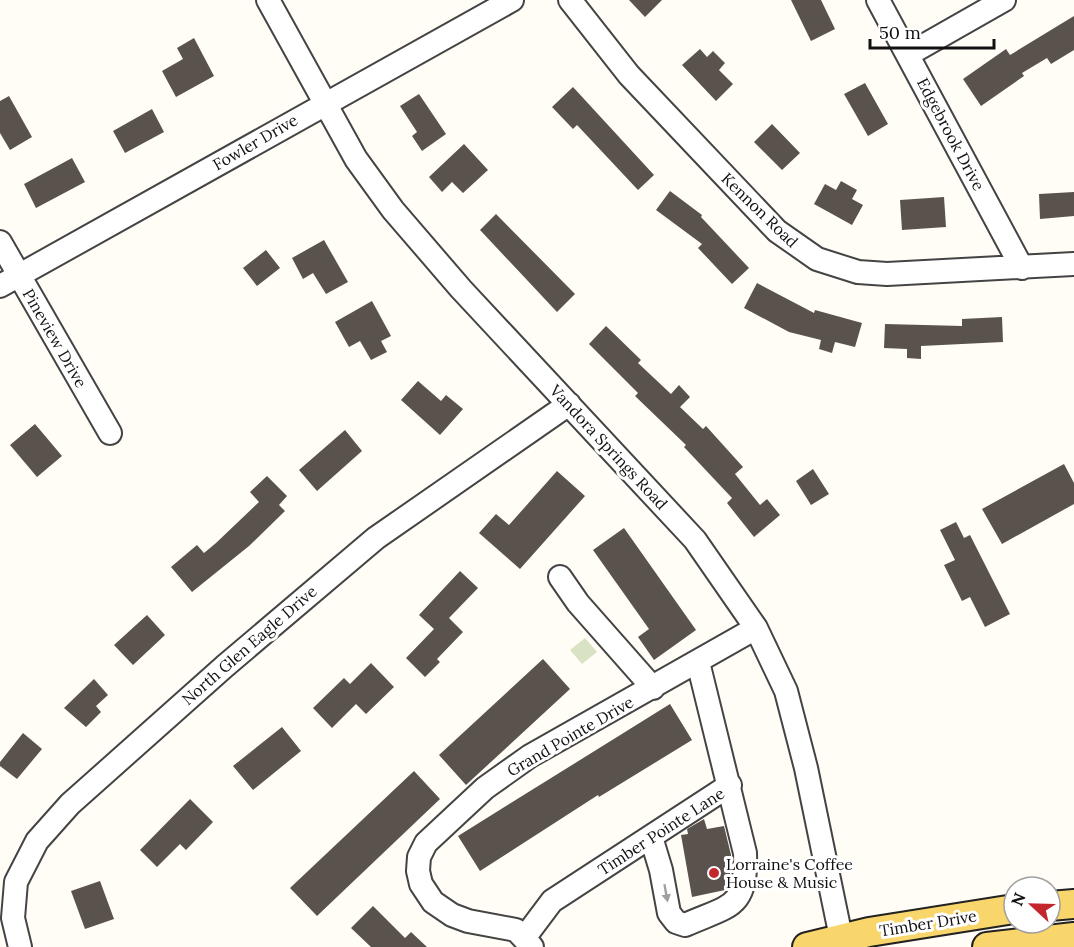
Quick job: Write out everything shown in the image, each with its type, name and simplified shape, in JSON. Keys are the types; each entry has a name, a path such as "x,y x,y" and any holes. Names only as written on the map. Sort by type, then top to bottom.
{"main road":[{"name":"Timber Drive","path":"807,947 842,943 1002,911"},
{"name":"Timber Drive","path":"987,947 1074,937"}],"street":[{"name":"Vandora Springs Road","path":"268,0 356,159 393,210 440,266 695,540 756,628 786,691 806,768 842,943"},
{"name":"Fowler Drive","path":"9,281 512,0"},
{"name":"Kennon Road","path":"570,0 629,75 777,231 817,259 858,272 887,274 1074,264"},
{"name":"Edgebrook Drive","path":"878,0 1022,268"},
{"path":"909,54 1004,0"},
{"name":"Pineview Drive","path":"0,242 9,281 111,433"},
{"name":"North Glen Eagle Drive","path":"20,947 13,918 16,882 37,842 70,804 259,637 376,538 568,404"},
{"path":"560,577 578,603 653,688"},
{"name":"Grand Pointe Drive","path":"529,942 505,926 468,921 452,915 433,902 421,884 418,871 421,850 485,788 530,756 756,628"},
{"name":"Timber Pointe Lane","path":"529,942 552,901 730,785 698,662"},
{"path":"651,837 662,870 669,913 676,922 684,926 736,902 746,880 746,853 730,785"}],"green space":[{"path":"585,638 597,652 582,664 570,650"}],"building":[{"path":"629,0 662,0 645,17"},
{"path":"791,0 821,0 835,29 811,41"},
{"path":"1074,16 1074,50 1051,64 1047,58 1022,73 1024,76 981,106 963,79 1006,49 1010,55"},
{"path":"194,38 214,76 176,97 162,71 183,59 177,48"},
{"path":"700,49 707,57 713,51 725,63 719,70 733,84 716,101 682,65"},
{"path":"865,83 888,124 868,136 844,94"},
{"path":"573,87 654,175 638,190 577,125 573,129 552,107"},
{"path":"419,94 446,134 422,151 412,136 417,132 400,106"},
{"path":"9,96 32,137 10,150 0,133 0,101"},
{"path":"152,109 164,132 125,153 113,131"},
{"path":"772,124 800,153 782,170 754,142"},
{"path":"464,144 488,170 463,193 452,182 442,192 429,177"},
{"path":"72,158 85,182 36,208 24,184"},
{"path":"841,181 857,190 852,199 863,205 852,225 814,204 825,184 836,190"},
{"path":"670,191 702,215 701,217 749,268 732,284 698,248 702,244 656,210"},
{"path":"1074,192 1074,216 1040,219 1039,194"},
{"path":"944,197 946,227 902,230 900,200"},
{"path":"496,214 575,294 557,312 480,230"},
{"path":"324,240 348,282 326,294 313,273 303,279 292,258"},
{"path":"266,250 280,268 257,286 243,268"},
{"path":"757,283 814,313 815,310 862,323 855,347 835,342 832,353 819,349 821,340 789,332 744,308"},
{"path":"372,301 391,336 381,341 387,352 371,360 360,341 349,347 335,322"},
{"path":"1002,317 1003,342 921,346 921,359 907,358 907,349 884,348 885,324 962,326 962,319"},
{"path":"606,326 641,360 638,363 671,394 679,385 690,397 680,407 703,429 706,426 743,467 735,474 760,505 767,499 780,515 754,537 727,503 732,498 684,447 686,445 635,396 638,393 589,344"},
{"path":"418,381 441,401 446,395 463,409 440,435 401,400"},
{"path":"35,424 62,456 37,477 10,445"},
{"path":"345,430 362,451 317,491 299,470"},
{"path":"1064,464 1074,483 1074,504 1002,544 982,509"},
{"path":"813,469 829,494 811,505 796,481"},
{"path":"557,471 585,496 520,569 479,533 496,514 509,525"},
{"path":"267,476 287,496 279,505 285,511 249,546 192,592 171,567 197,545 204,553 216,543 259,502 250,492"},
{"path":"956,522 964,538 970,535 1010,614 985,627 970,597 962,601 944,565 955,560 940,530"},
{"path":"624,528 696,630 654,660 638,637 649,629 593,550"},
{"path":"460,571 478,588 449,618 463,632 437,659 440,662 425,677 406,658 434,629 419,615"},
{"path":"147,615 165,635 133,665 114,645"},
{"path":"543,659 570,689 466,785 439,755"},
{"path":"371,663 394,687 366,714 356,704 332,728 313,708 344,678 350,684"},
{"path":"94,679 108,695 96,706 101,712 86,727 64,708"},
{"path":"670,704 692,740 599,797 598,795 480,871 458,836"},
{"path":"282,727 301,751 253,790 233,766"},
{"path":"23,733 42,749 17,779 0,766 0,762"},
{"path":"414,771 440,799 317,916 290,888"},
{"path":"190,799 213,822 186,850 180,844 157,867 140,850"},
{"path":"704,819 707,829 724,826 731,855 731,870 725,890 692,897 681,835 688,834 687,829"},
{"path":"100,881 114,919 85,929 71,891"},
{"path":"373,906 405,938 411,932 427,947 371,947 351,928"}],"place":[{"name":"Lorraine's Coffee House & Music","path":"714,873"}]}
